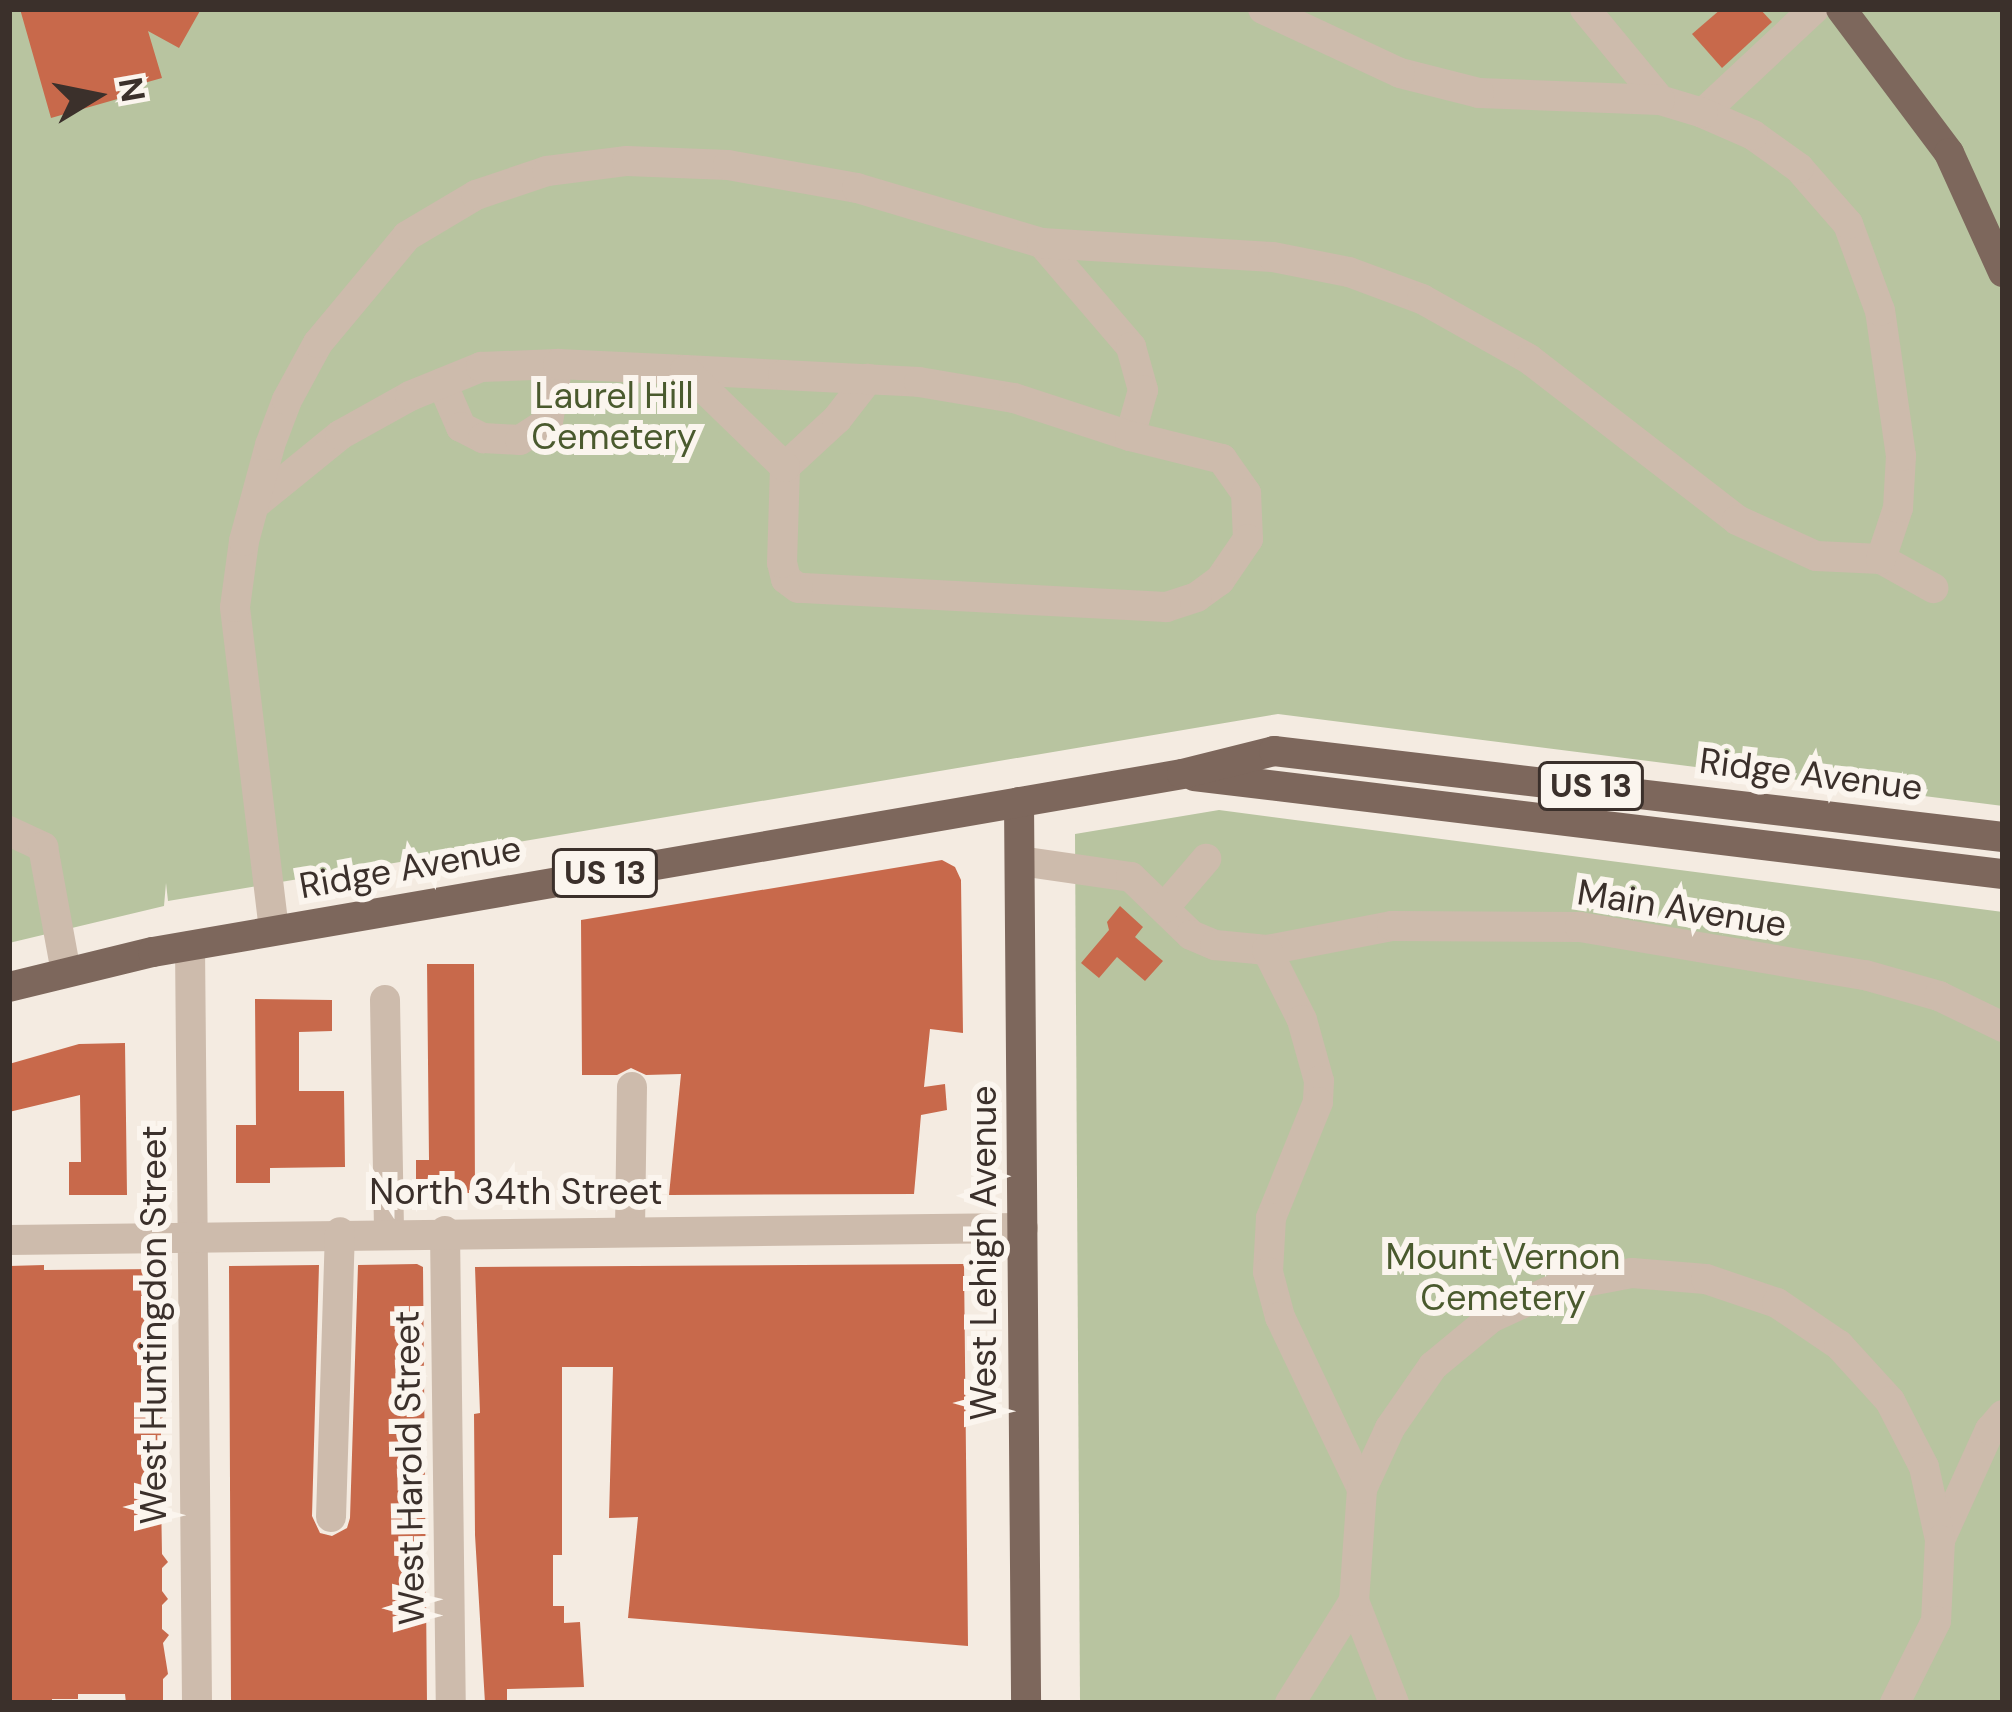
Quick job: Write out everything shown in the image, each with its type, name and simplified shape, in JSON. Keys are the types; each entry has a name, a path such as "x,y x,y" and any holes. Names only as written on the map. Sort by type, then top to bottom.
{"main road":[{"path":"1841,9 1928,120 1994,223 2003,272"},
{"name":"Ridge Avenue","path":"9,987 274,930 1182,774 1257,754 1315,753 2003,837"},
{"name":"Ridge Avenue","path":"1182,774 2003,874"},
{"name":"West Lehigh Avenue","path":"1019,802 1026,1703"}],"street":[{"path":"1263,9 1400,73 1479,93 1660,100 1703,112 1753,135 1799,168 1848,224 1868,266 1887,343 1901,456 1898,508 1881,559"},
{"path":"1585,9 1660,100"},
{"path":"1703,112 1814,9"},
{"path":"274,930 236,639 236,586 254,505 286,400 318,343 362,284 407,236 438,213 510,182 584,164 728,165 857,188 1042,243 1285,259 1402,290 1474,326 1551,374 1737,520 1816,556 1881,559 1934,588"},
{"path":"1042,243 1131,347 1143,390 1130,436"},
{"path":"254,505 340,435 442,383 496,364 558,364 868,379 979,390 1222,459 1250,505 1248,539 1236,561 1207,591 1177,605 1124,607 798,588 786,579 782,563 785,467 837,418 868,379"},
{"path":"442,383 461,427 483,438 520,440 548,422 558,364"},
{"path":"686,370 785,467"},
{"path":"9,831 43,847 66,972"},
{"path":"1164,908 1206,860"},
{"name":"Main Avenue","path":"1020,861 1131,877 1191,935 1215,945 1267,950 1392,926 1580,927 1865,975 1939,996 2003,1028"},
{"name":"West Huntingdon Street","path":"190,946 196,1703"},
{"path":"1267,950 1302,1020 1318,1081 1318,1102 1271,1218 1268,1272 1280,1317 1362,1490"},
{"path":"385,1000 388,1231"},
{"path":"630,1230 632,1087"},
{"name":"North 34th Street","path":"9,1240 192,1233 1023,1228"},
{"name":"West Harold Street","path":"445,1231 451,1703"},
{"path":"331,1517 340,1232"},
{"path":"1394,1703 1354,1601 1362,1490 1390,1427 1433,1366 1491,1318 1558,1287 1632,1273 1706,1279 1777,1303 1839,1345 1877,1387 1924,1467 1940,1540 1936,1621 1903,1698"},
{"path":"1940,1540 1990,1430 2003,1415"},
{"path":"1290,1703 1354,1601"}],"green space":[{"name":"Laurel Hill Cemetery","path":"9,9 2003,9 2003,806 1278,714 168,901 166,883 164,906 9,943"},
{"name":"Mount Vernon Cemetery","path":"1219,810 2003,912 2003,1703 1080,1703 1075,834"}],"building":[{"path":"20,9 201,9 179,48 148,31 162,78 119,90 121,98 51,118"},
{"path":"1721,9 1760,9 1772,22 1722,68 1692,34"},
{"path":"942,860 955,867 961,880 963,1033 930,1029 924,1087 945,1084 947,1110 921,1115 914,1194 669,1195 681,1074 646,1075 631,1068 617,1075 582,1075 581,920"},
{"path":"1120,906 1143,927 1135,937 1163,961 1145,981 1117,957 1099,978 1081,963 1109,930 1107,922"},
{"path":"427,964 474,964 475,1193 416,1193 416,1160 429,1160"},
{"path":"255,999 332,1000 332,1031 299,1032 299,1091 344,1091 345,1167 270,1168 270,1183 236,1183 236,1125 256,1125"},
{"path":"125,1043 127,1195 69,1195 69,1162 81,1162 80,1095 9,1112 9,1064 79,1044"},
{"path":"964,1264 968,1646 628,1618 638,1517 609,1518 613,1367 562,1367 562,1555 553,1555 553,1606 564,1606 564,1623 580,1622 584,1687 507,1689 507,1703 485,1703 475,1535 474,1414 480,1413 475,1267"},
{"path":"44,1265 44,1270 160,1269 160,1406 168,1412 161,1419 161,1479 168,1488 161,1495 162,1554 168,1562 162,1568 162,1591 168,1599 162,1605 162,1629 169,1635 163,1643 168,1674 163,1679 163,1702 126,1703 125,1694 78,1694 78,1699 52,1699 52,1703 9,1700 9,1266"},
{"path":"319,1265 312,1516 320,1533 332,1536 347,1528 350,1518 358,1265 423,1267 427,1703 231,1703 229,1266"}]}
